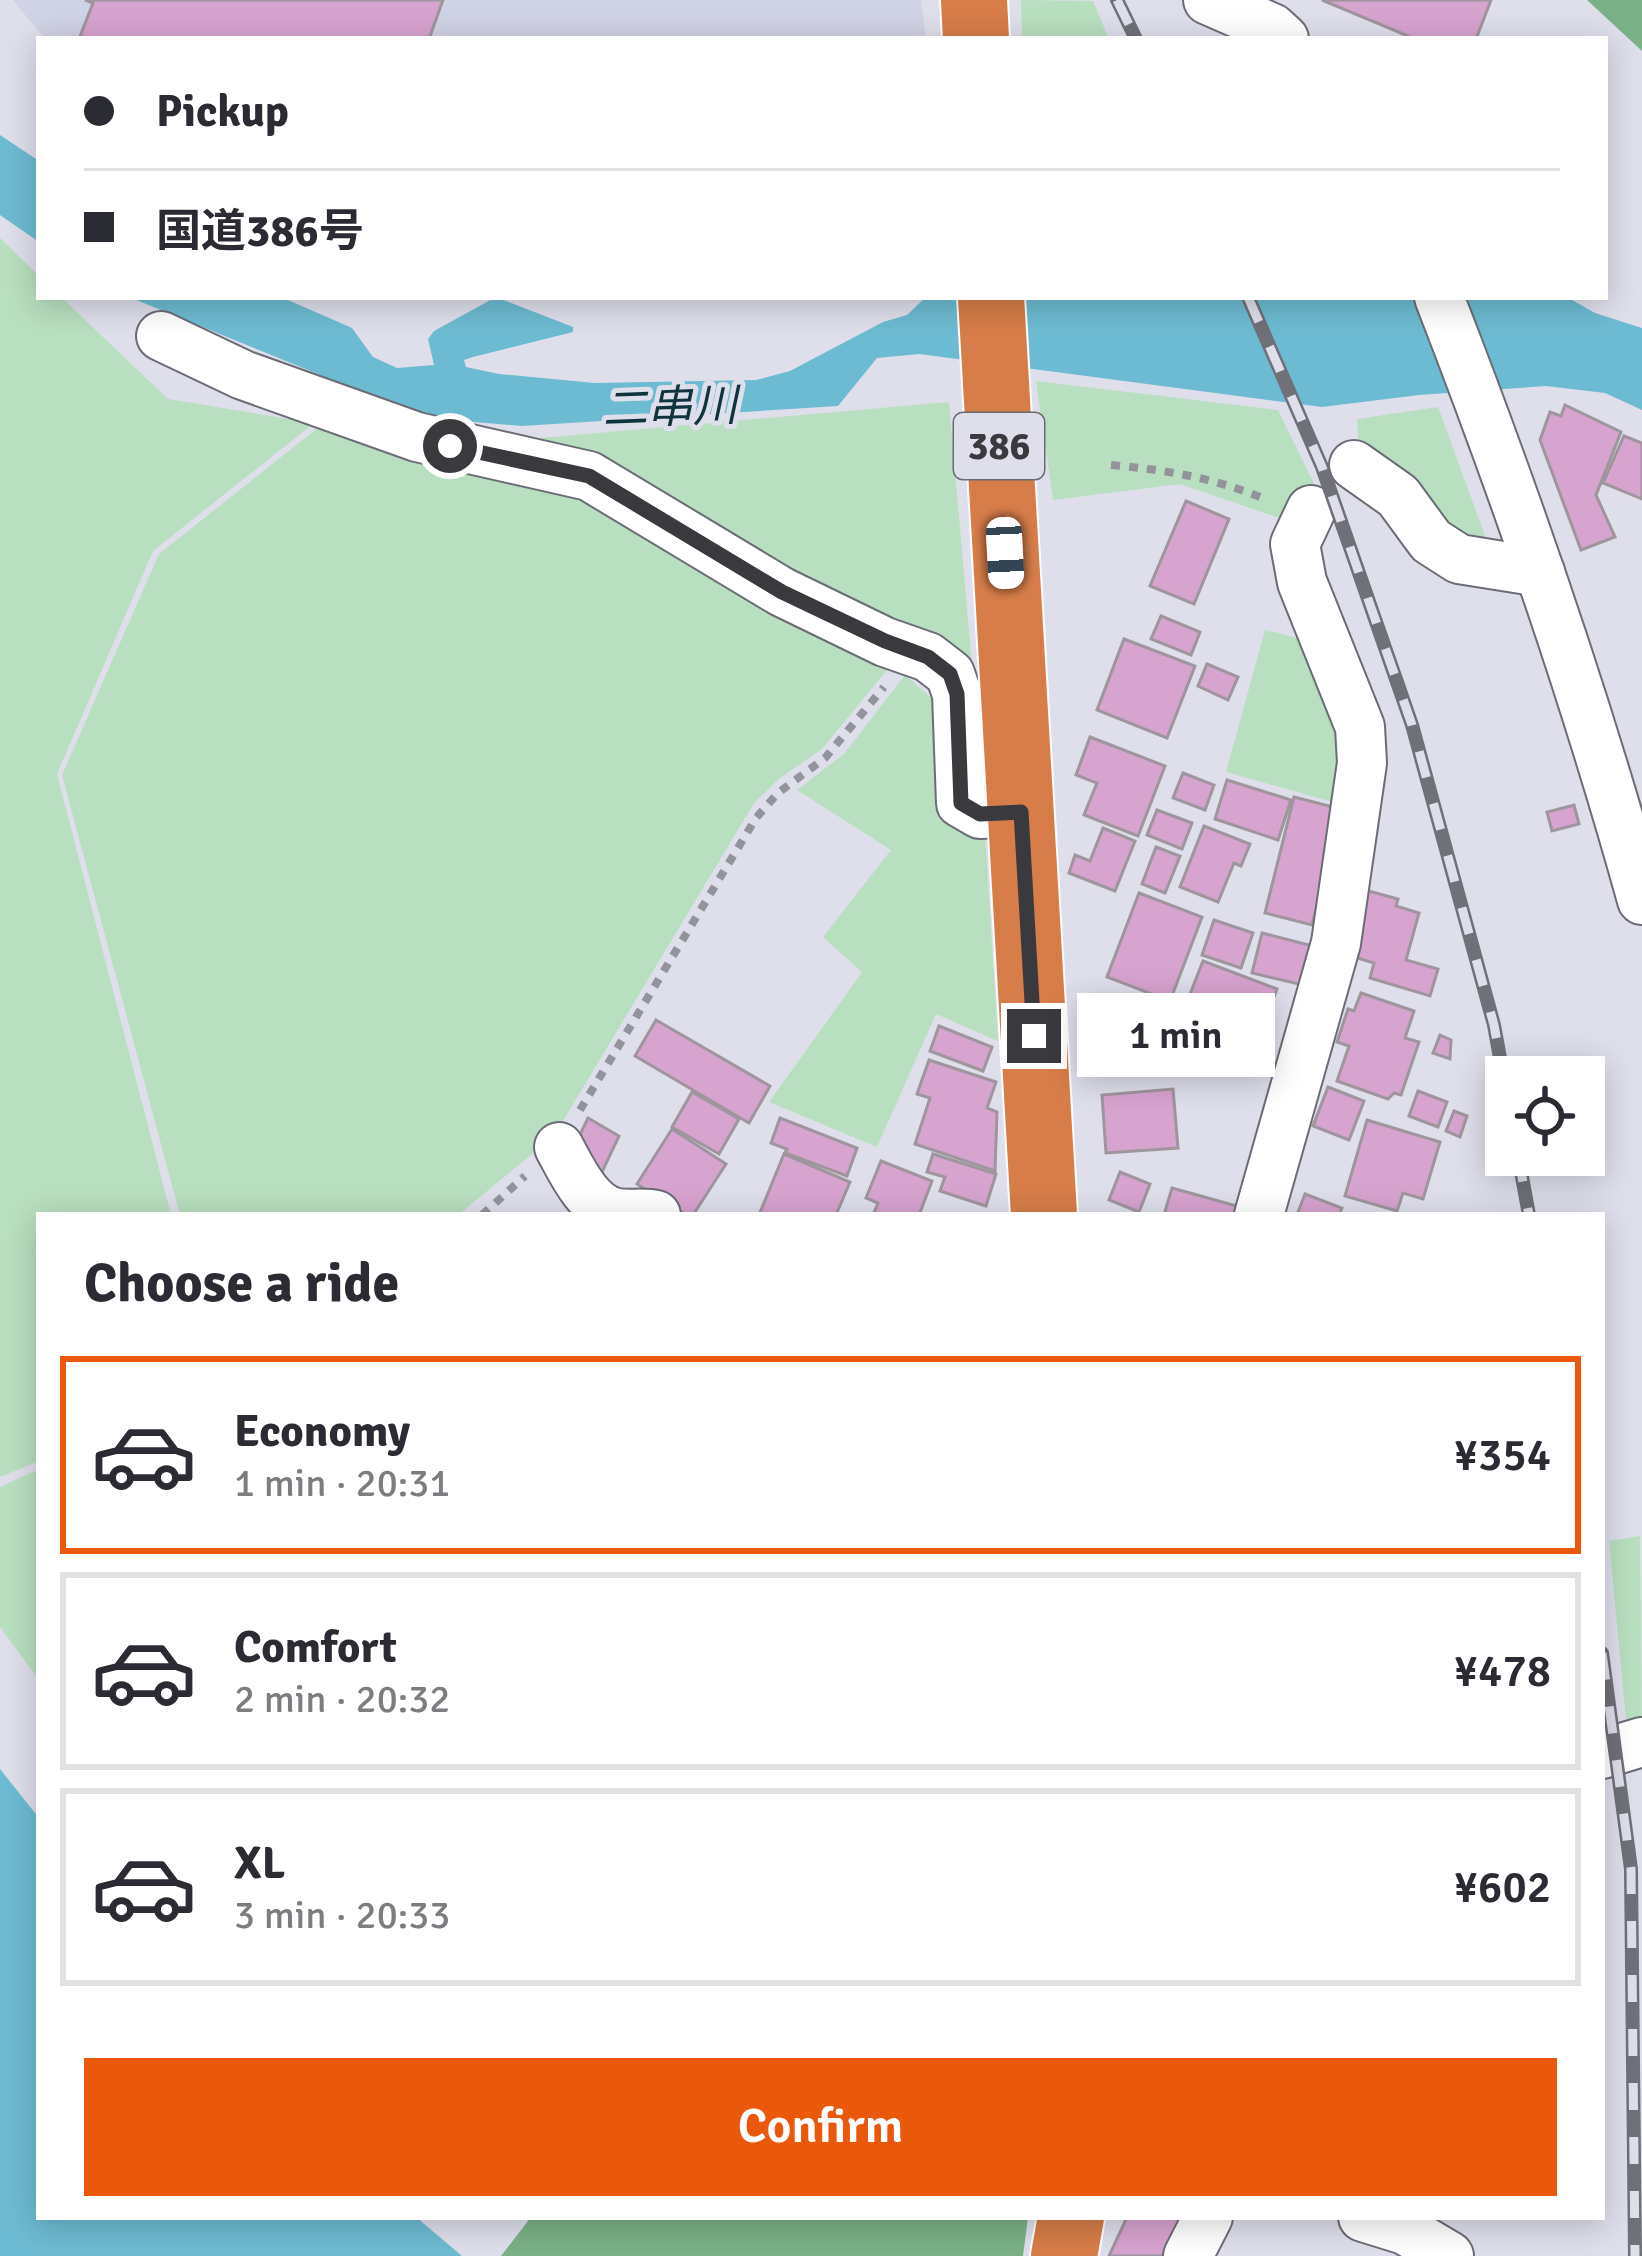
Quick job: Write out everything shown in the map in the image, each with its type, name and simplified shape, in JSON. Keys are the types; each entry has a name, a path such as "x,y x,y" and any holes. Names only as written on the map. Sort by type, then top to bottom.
{"highway":[{"path":"974,0 976,36"},
{"name":"386","path":"991,300 1044,1212"},
{"path":"1064,2256 1070,2220"}],"street":[{"path":"1208,0 1281,36"},
{"path":"1440,300 1508,474 1612,790 1642,900"},
{"path":"161,336 244,375 417,437 589,476 782,592 928,657 950,674 957,694 961,803 980,814 1021,812"},
{"path":"1354,465 1398,496 1431,541 1459,559 1540,572"},
{"path":"1260,1212 1336,943 1362,763 1360,727 1302,582 1295,544 1309,515"},
{"path":"559,1147 576,1179 623,1212"},
{"path":"1605,1753 1642,1742"},
{"path":"1189,2256 1207,2220"},
{"path":"1373,2220 1406,2230 1449,2256"}],"path":[{"path":"1111,465 1220,482 1309,515"},
{"path":"607,1066 756,818 778,793 850,733 911,650"},
{"path":"485,1212 559,1147"}],"shaded area":[{"path":"13,0 921,0 926,36 43,36"}],"green space":[{"path":"1021,0 1093,1 1108,36 1022,36"},
{"path":"1587,0 1642,0 1642,51"},
{"path":"0,238 36,273 36,300 64,300 168,399 314,423 153,551 57,774 170,1212 36,1212 36,1462 0,1477"},
{"path":"1036,381 1278,410 1332,521 1288,521 1180,484 1053,500"},
{"path":"949,402 972,666 540,438"},
{"path":"1438,407 1492,555 1452,529 1359,453 1357,419"},
{"path":"324,423 601,500 892,664 822,749 754,803 554,1136 462,1212 179,1212 62,775 159,554"},
{"path":"1265,630 1318,643 1354,732 1351,807 1226,772"},
{"path":"905,675 938,704 985,832 998,1041 936,1014 877,1147 769,1102 862,972 823,937 891,850 797,790 844,754"},
{"path":"36,1470 36,1676 0,1627 0,1487"},
{"path":"1640,1536 1642,1726 1627,1730 1609,1541"},
{"path":"1028,2220 1023,2256 501,2256 528,2221"}],"water":[{"path":"0,135 36,159 36,240 0,215"},
{"name":"二串川","path":"136,300 288,300 352,328 373,357 397,368 434,365 428,339 434,331 491,300 504,300 573,327 573,332 473,357 464,360 466,367 595,383 756,380 790,371 883,322 907,315 923,300 1572,300 1642,328 1642,410 1605,393 1546,386 1322,407 919,354 877,358 838,406 522,426 426,418"},
{"path":"0,1769 36,1814 36,2220 420,2220 462,2256 0,2256"}],"building":[{"path":"85,0 443,0 430,36 80,36 93,3"},
{"path":"1322,0 1491,0 1477,36 1408,36"},
{"path":"1565,405 1621,432 1596,495 1615,537 1581,550 1540,440 1550,412 1561,416"},
{"path":"1624,436 1642,443 1642,499 1603,483"},
{"path":"1186,501 1229,519 1194,604 1150,586"},
{"path":"1161,616 1200,632 1191,655 1151,639"},
{"path":"1124,639 1195,666 1167,738 1097,710"},
{"path":"1207,664 1238,677 1228,700 1198,686"},
{"path":"1090,737 1165,766 1138,836 1084,815 1097,783 1076,775"},
{"path":"1183,773 1214,785 1205,810 1173,798"},
{"path":"1227,780 1291,800 1278,840 1215,819"},
{"path":"1294,797 1341,809 1312,925 1265,913"},
{"path":"1574,805 1579,824 1552,831 1547,812"},
{"path":"1157,810 1192,823 1182,849 1147,835"},
{"path":"1204,826 1250,844 1241,866 1234,863 1218,902 1180,887"},
{"path":"1103,828 1135,841 1115,891 1069,873 1075,855 1090,861"},
{"path":"1156,847 1180,856 1165,893 1142,884"},
{"path":"1365,890 1398,899 1396,906 1419,913 1406,960 1438,969 1430,996 1370,978 1374,963 1354,957"},
{"path":"1139,893 1202,917 1170,1001 1107,977"},
{"path":"1214,920 1253,933 1241,968 1202,955"},
{"path":"1262,933 1313,946 1303,985 1252,973"},
{"path":"1203,961 1277,989 1262,1030 1187,1002"},
{"path":"1361,993 1414,1011 1405,1038 1419,1042 1401,1095 1394,1093 1388,1099 1337,1081 1349,1046 1337,1042 1348,1009 1354,1011"},
{"path":"1094,995 1116,1003 1111,1018 1089,1009"},
{"path":"1124,1015 1158,1019 1157,1025 1169,1026 1164,1068 1156,1073 1118,1070"},
{"path":"656,1020 770,1086 749,1123 635,1056"},
{"path":"939,1026 992,1047 983,1071 930,1051"},
{"path":"1440,1035 1451,1040 1450,1059 1433,1053"},
{"path":"1194,1044 1196,1074 1180,1075 1179,1045"},
{"path":"929,1060 996,1082 987,1108 997,1112 995,1171 915,1144 930,1098 917,1094"},
{"path":"1328,1087 1364,1101 1349,1140 1313,1126"},
{"path":"1173,1089 1178,1148 1106,1153 1102,1095"},
{"path":"1418,1091 1447,1102 1438,1127 1409,1116"},
{"path":"692,1092 739,1119 719,1154 672,1127"},
{"path":"1454,1111 1467,1116 1460,1137 1446,1131"},
{"path":"588,1118 619,1136 602,1172 574,1147"},
{"path":"780,1118 857,1148 847,1176 771,1143"},
{"path":"1367,1120 1440,1142 1423,1199 1403,1193 1397,1211 1345,1196"},
{"path":"672,1129 726,1164 695,1212 682,1212 637,1184"},
{"path":"784,1154 850,1182 837,1212 760,1212"},
{"path":"933,1154 996,1174 986,1206 940,1191 945,1177 927,1172"},
{"path":"881,1161 932,1181 920,1212 874,1212 878,1203 866,1198"},
{"path":"1120,1172 1150,1184 1139,1212 1109,1200"},
{"path":"1172,1188 1244,1208 1243,1212 1165,1212"},
{"path":"1305,1194 1342,1208 1340,1212 1298,1212"},
{"path":"1126,2220 1186,2220 1170,2256 1109,2256"}],"railway":[{"path":"1117,0 1135,36"},
{"path":"1249,300 1322,467 1412,725 1500,1056"},
{"path":"1522,1176 1528,1212"},
{"path":"1605,1675 1631,1869 1635,2256"}],"route":[{"path":"450,446 589,476 732,565 885,641 928,657 950,674 960,721 961,803 980,814 1021,812 1034,1036"}]}
